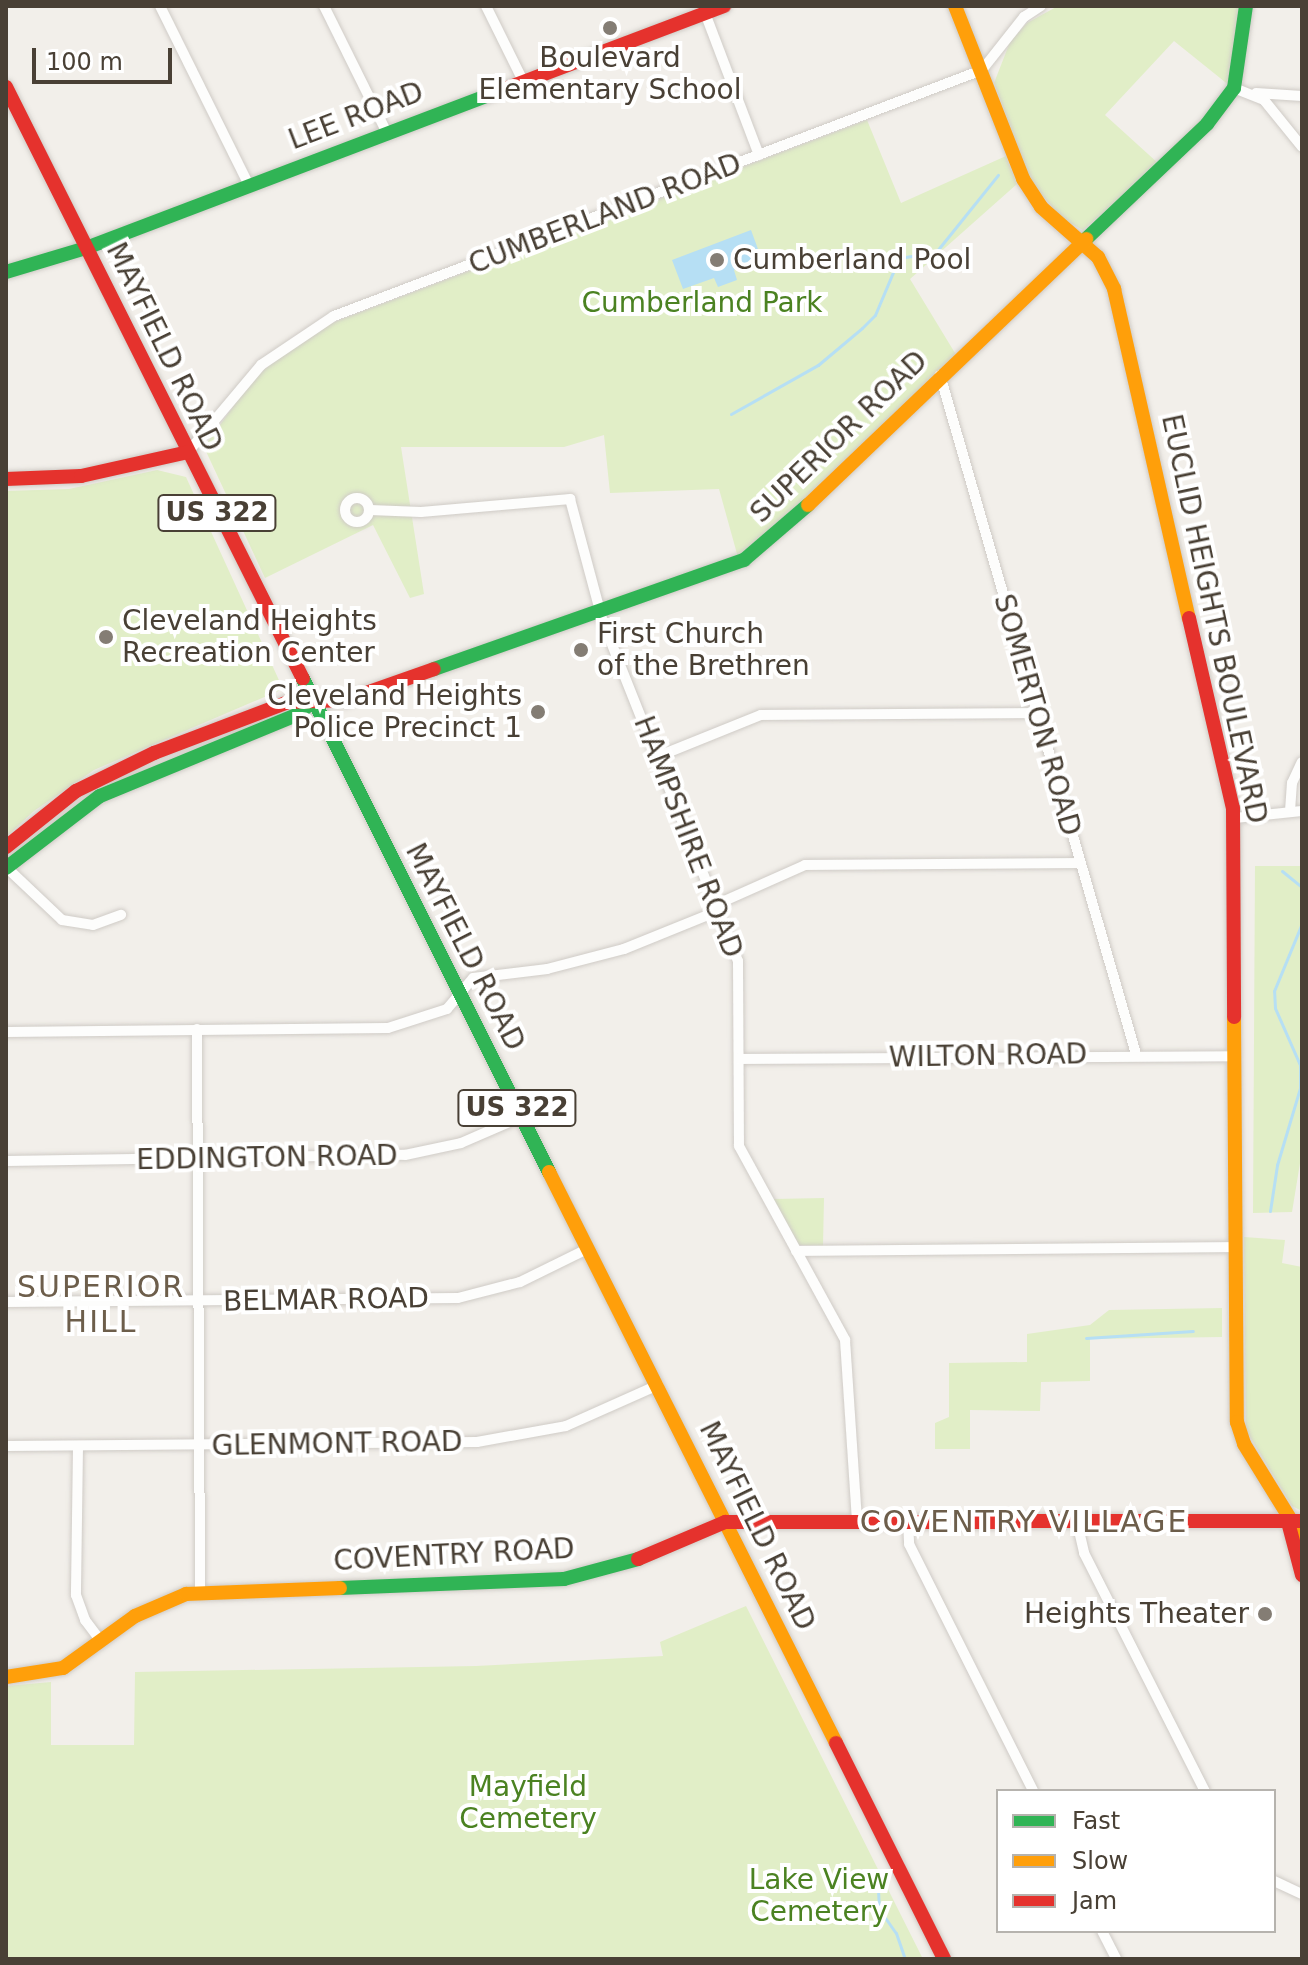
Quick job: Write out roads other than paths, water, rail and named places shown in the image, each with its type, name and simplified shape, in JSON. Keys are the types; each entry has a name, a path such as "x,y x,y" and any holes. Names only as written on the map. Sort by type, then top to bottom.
{"main road":[{"name":"LEE ROAD","path":"6,272 86,248 724,6"},
{"name":"EUCLID HEIGHTS BOULEVARD","path":"955,6 1023,179 1041,207 1082,242 1107,270 1114,289 1235,818 1238,1428 1302,1538"},
{"name":"SUPERIOR ROAD","path":"6,847 56,804 154,753 288,702 346,700 744,560 774,538 940,375 1207,124 1234,88 1246,6"},
{"name":"MAYFIELD ROAD","path":"6,87 944,1959"},
{"path":"6,479 98,473 188,452"},
{"name":"SUPERIOR ROAD","path":"6,868 66,818 160,767 297,715 312,702"},
{"path":"230,724 235,739"},
{"path":"154,753 160,767"},
{"path":"56,804 66,818"},
{"name":"COVENTRY ROAD","path":"6,1677 55,1671 151,1607 200,1592 564,1579 635,1560 725,1522 1295,1522"},
{"name":"EUCLID HEIGHTS BOULEVARD","path":"1295,1522 1302,1575"}],"street":[{"path":"160,6 249,185"},
{"path":"324,6 387,133"},
{"path":"486,6 523,81"},
{"path":"982,70 1024,17 1041,6"},
{"path":"705,13 759,155"},
{"name":"CUMBERLAND ROAD","path":"188,452 261,365 334,316 982,70"},
{"path":"1234,88 1254,93 1302,96"},
{"path":"1254,93 1302,147"},
{"name":"SOMERTON ROAD","path":"940,375 1078,863 1136,1054"},
{"name":"HAMPSHIRE ROAD","path":"370,510 421,512 570,499 600,612 738,961 739,1146 848,1351 857,1521"},
{"path":"659,756 761,715 1037,713"},
{"path":"1235,818 1296,811 1292,783 1302,762"},
{"path":"6,1032 388,1028 427,1018 461,997 473,978 586,961 666,932 805,865 1078,863"},
{"path":"6,868 62,920 93,925 121,915"},
{"path":"197,1029 200,1592"},
{"name":"WILTON ROAD","path":"739,1059 1136,1054 1236,1056"},
{"name":"EDDINGTON ROAD","path":"6,1161 405,1155 461,1143 521,1117"},
{"path":"796,1251 1236,1247"},
{"name":"BELMAR ROAD","path":"6,1302 458,1298 520,1282 587,1249"},
{"name":"GLENMONT ROAD","path":"6,1446 477,1442 524,1436 566,1426 658,1385"},
{"path":"78,1447 76,1595 85,1620 101,1641"},
{"path":"908,1522 909,1544 1032,1789"},
{"path":"1077,1522 1084,1554 1204,1789"},
{"path":"1276,1882 1302,1894"},
{"path":"1103,1933 1116,1959"}],"water":[{"name":"Cumberland Pool","path":"751,230 762,260 734,270 737,280 718,287 714,278 683,289 672,260"}],"waterway":[{"path":"731,414 818,365 862,328 875,315 899,258 936,252 998,175"},
{"path":"1282,871 1302,887"},
{"path":"1270,1211 1277,1165 1300,1088 1300,1065 1275,1008 1274,991 1302,923"},
{"path":"1086,1338 1193,1331"},
{"path":"878,1890 879,1909 896,1933 905,1959"}],"place":[{"name":"Boulevard Elementary School","path":"610,28"},
{"name":"Cumberland Pool","path":"717,260"},
{"name":"Cleveland Heights Recreation Center","path":"106,637"},
{"name":"First Church of the Brethren","path":"581,650"},
{"name":"Cleveland Heights Police Precinct 1","path":"538,712"},
{"name":"Heights Theater","path":"1265,1614"}],"district":[{"name":"SUPERIOR HILL","path":"101,1304"},
{"name":"COVENTRY VILLAGE","path":"1024,1522"}],"park label":[{"name":"Cumberland Park","path":"702,303"},
{"name":"Mayfield Cemetery","path":"528,1803"},
{"name":"Lake View Cemetery","path":"819,1896"}]}
